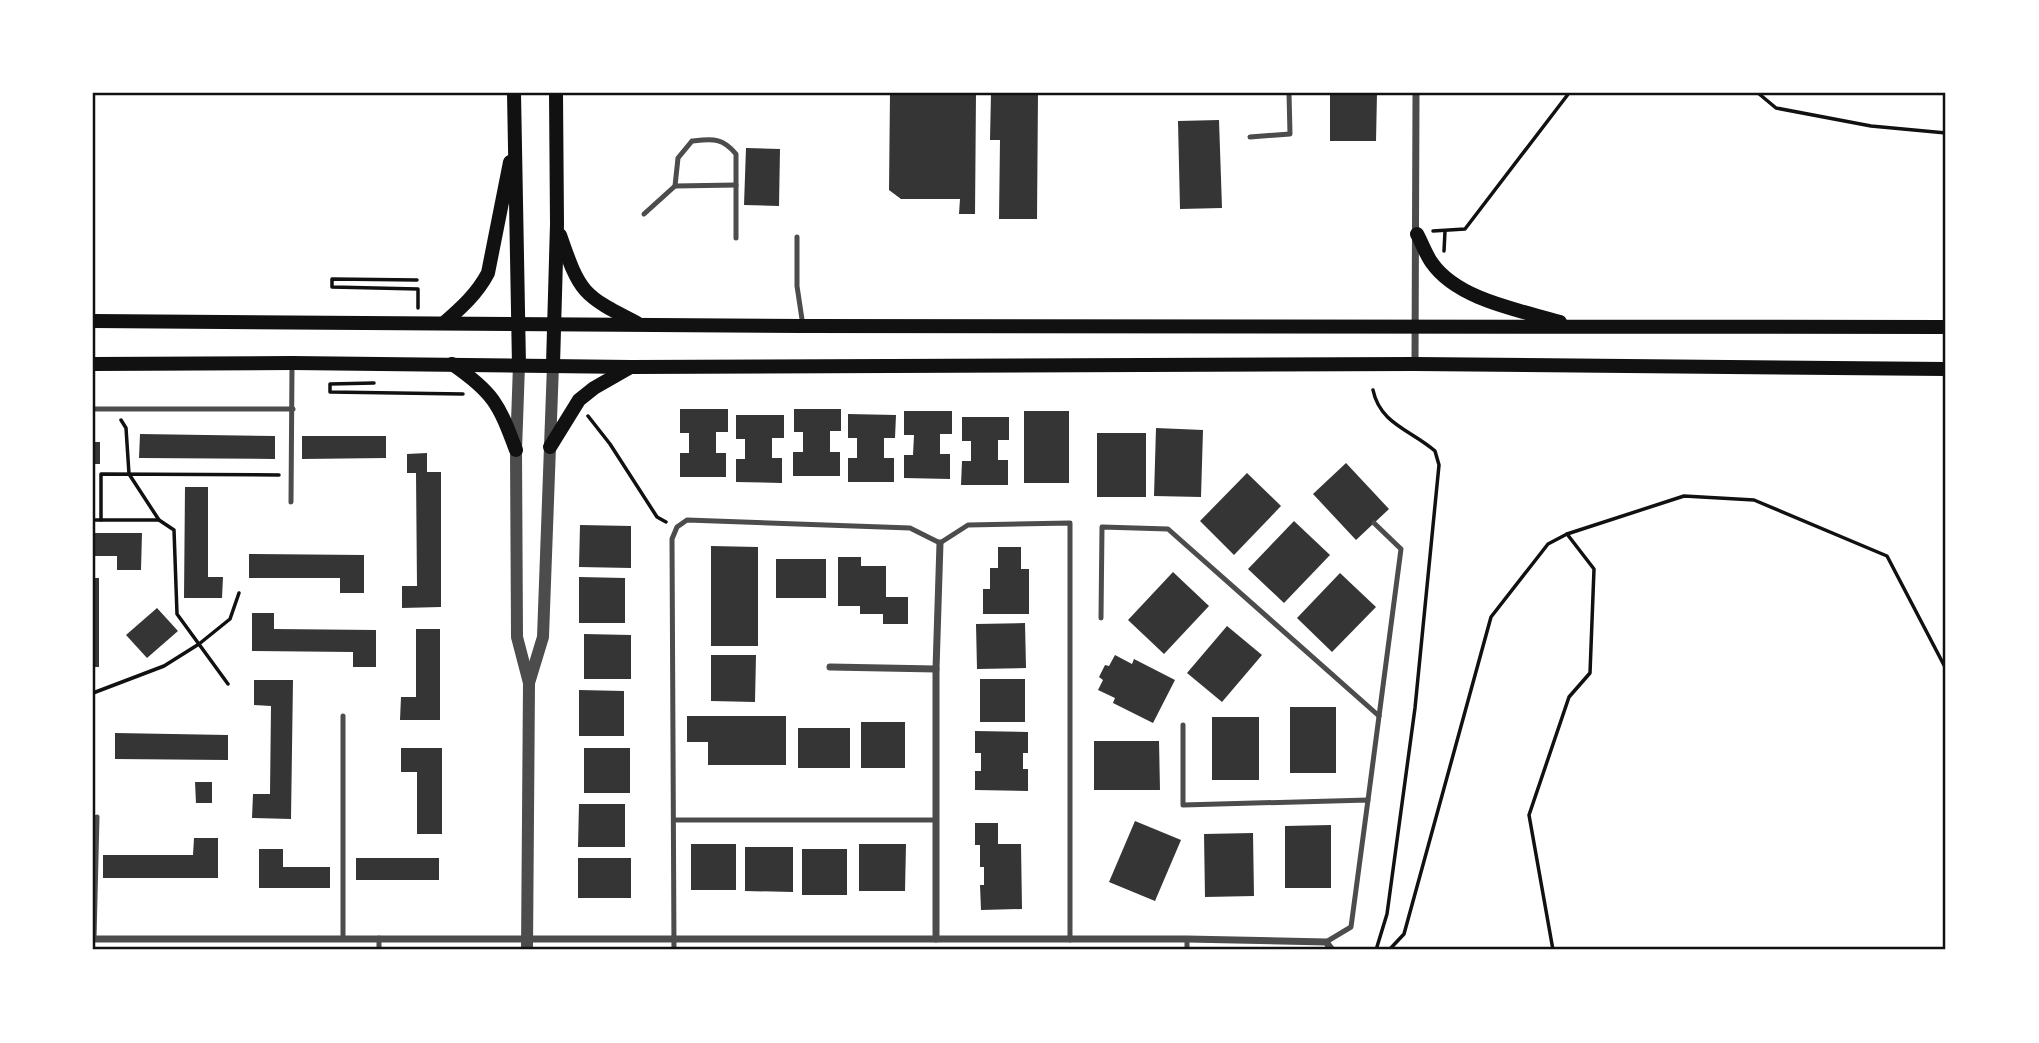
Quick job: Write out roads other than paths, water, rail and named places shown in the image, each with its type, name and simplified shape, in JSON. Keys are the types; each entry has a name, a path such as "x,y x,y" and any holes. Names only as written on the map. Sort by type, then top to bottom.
{"main road":[{"path":"514,93 519,365"},
{"path":"553,365 557,224 556,93"},
{"path":"444,323 471,299 488,273 516,133"},
{"path":"557,224 578,283 596,302 641,325"},
{"path":"1417,232 1432,263 1469,293 1578,327"},
{"path":"93,321 803,326 1946,327"},
{"path":"93,364 292,363 631,367 1415,364 1946,369"},
{"path":"452,364 484,388 502,413 516,450"},
{"path":"550,447 579,400 631,367"}],"street":[{"path":"1415,364 1416,93"},
{"path":"519,365 516,450 517,637 529,683 527,945"},
{"path":"529,683 543,637 553,365"},
{"path":"936,939 936,669 940,543"},
{"path":"830,667 936,669"},
{"path":"94,939 379,938 527,945 674,939 1187,939 1326,942 1332,950"}],"lane":[{"path":"1250,137 1290,134 1289,93"},
{"path":"675,186 678,158 692,141 713,139 728,144 736,154 736,238"},
{"path":"644,214 675,186 736,185"},
{"path":"797,237 797,286 803,326"},
{"path":"291,502 292,363"},
{"path":"93,409 293,409"},
{"path":"674,950 672,539 677,527 687,520 910,528 940,543 968,524 1070,523 1070,940"},
{"path":"1326,942 1351,928 1401,548 1374,523"},
{"path":"1101,618 1102,527 1168,529 1379,716"},
{"path":"343,716 343,938"},
{"path":"1183,726 1183,805 1368,800"},
{"path":"94,939 97,817"},
{"path":"674,820 936,820"},
{"path":"379,938 379,950"},
{"path":"1187,939 1187,950"}]}
